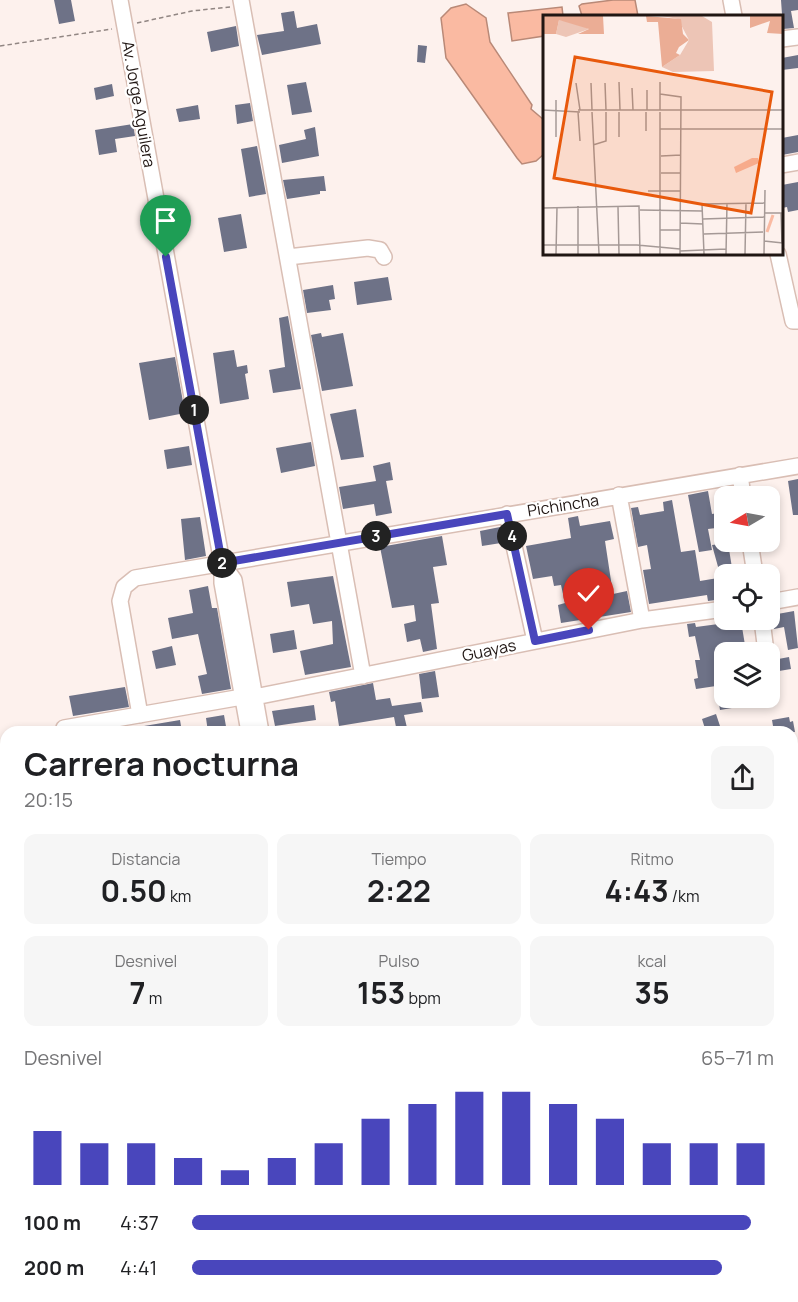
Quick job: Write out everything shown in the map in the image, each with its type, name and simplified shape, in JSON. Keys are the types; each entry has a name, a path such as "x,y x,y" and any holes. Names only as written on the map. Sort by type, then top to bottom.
{"street":[{"name":"Av. Jorge Aguilera","path":"120,0 222,563 234,580 248,697 249,726"},
{"path":"241,0 341,542 363,676"},
{"path":"731,0 734,15"},
{"path":"783,39 798,37"},
{"path":"783,165 798,162"},
{"path":"288,257 368,248 380,250 384,257"},
{"path":"778,255 795,321"},
{"name":"Pichincha","path":"140,715 129,638 120,596 124,586 135,578 798,466"},
{"path":"740,475 742,486"},
{"path":"620,495 642,620"},
{"path":"507,514 535,641"},
{"path":"780,600 798,597"},
{"name":"Guayas","path":"76,726 363,676 642,620 714,610"},
{"name":"Av. Jorge Aguilera","path":"248,697 259,726"}],"shaded area":[{"path":"635,0 638,15 582,15 579,6"},
{"path":"466,4 486,18 490,42 532,105 531,109 543,119 543,155 536,161 522,164 446,58 441,18 451,8"},
{"path":"562,7 563,15 543,15 543,36 512,41 508,13"}],"building":[{"path":"54,0 71,0 75,21 59,24"},
{"path":"781,0 798,0 798,10 791,11 794,28 783,29"},
{"path":"294,11 297,28 317,24 321,44 262,55 257,35 284,31 281,13"},
{"path":"236,26 239,46 211,52 207,32"},
{"path":"418,45 427,46 425,63 417,62"},
{"path":"798,55 798,68 783,70 783,58"},
{"path":"306,82 312,112 292,115 287,85"},
{"path":"112,84 114,96 96,100 94,88"},
{"path":"250,103 253,121 237,124 235,105"},
{"path":"198,105 200,119 179,122 176,109"},
{"path":"133,124 135,136 115,139 117,152 99,155 95,130"},
{"path":"315,127 319,156 282,163 279,145 306,139 304,130"},
{"path":"798,135 798,152 783,155 783,138"},
{"path":"257,146 266,194 249,197 241,149"},
{"path":"324,176 326,191 287,199 283,180"},
{"path":"798,182 798,210 788,212 787,207 783,208 783,185"},
{"path":"241,214 247,248 224,252 218,218"},
{"path":"388,277 392,300 357,305 354,282"},
{"path":"333,285 335,299 329,300 331,310 307,313 303,290"},
{"path":"288,316 301,389 273,393 269,370 285,367 279,318"},
{"path":"321,333 322,337 343,333 353,386 322,391 311,335"},
{"path":"234,350 237,367 247,365 248,373 245,374 249,399 220,404 213,353"},
{"path":"175,357 185,413 149,420 139,363"},
{"path":"356,409 364,457 341,460 330,414"},
{"path":"311,442 315,466 281,473 276,448"},
{"path":"189,446 192,465 167,469 164,450"},
{"path":"390,462 393,480 386,481 392,513 376,516 374,504 343,509 339,487 376,481 373,466"},
{"path":"798,479 798,515 793,515 788,481"},
{"path":"708,491 712,514 714,514 714,528 708,529 712,550 699,552 688,495"},
{"path":"672,500 681,552 695,550 700,581 714,579 714,600 708,601 707,595 649,604 643,570 651,569 647,545 638,547 631,508 638,507 640,515 664,511 663,502"},
{"path":"578,516 580,526 610,521 614,539 605,541 613,594 627,591 631,612 561,623 558,605 565,603 561,585 554,586 552,576 533,579 526,546 571,538 568,518"},
{"path":"200,517 206,556 185,560 181,519"},
{"path":"500,527 501,543 482,546 480,531"},
{"path":"442,536 447,565 433,567 439,603 431,604 437,649 423,652 420,639 407,642 404,624 416,621 414,605 392,608 380,547"},
{"path":"712,545 714,545 714,552 729,552 731,564 717,564"},
{"path":"333,576 351,667 305,675 300,651 333,644 332,621 313,624 309,604 291,607 287,582"},
{"path":"208,586 212,608 217,608 231,689 202,694 198,676 207,674 198,634 172,639 168,618 193,613 189,590"},
{"path":"794,611 798,648 788,650 784,627 780,628 780,614"},
{"path":"695,623 696,627 714,625 714,630 742,630 744,642 714,642 714,686 696,689 694,679 698,678 695,660 700,660 695,636 689,637 687,624"},
{"path":"294,630 297,649 273,653 270,634"},
{"path":"172,646 176,665 156,669 152,651"},
{"path":"789,657 791,669 780,671 780,659"},
{"path":"435,671 439,697 422,699 419,674"},
{"path":"373,683 376,700 390,698 392,706 421,702 423,712 404,715 407,726 396,726 394,717 339,726 335,701 331,702 329,692"},
{"path":"125,687 129,707 73,716 69,696"},
{"path":"314,705 316,720 275,726 272,711"},
{"path":"716,714 720,726 704,726 702,719"},
{"path":"224,715 226,726 207,726 206,718"},
{"path":"789,717 794,726 773,726 772,720"},
{"path":"180,720 181,726 144,726"}],"route":[{"path":"166,257 222,563 507,514 535,641 589,630"}]}
